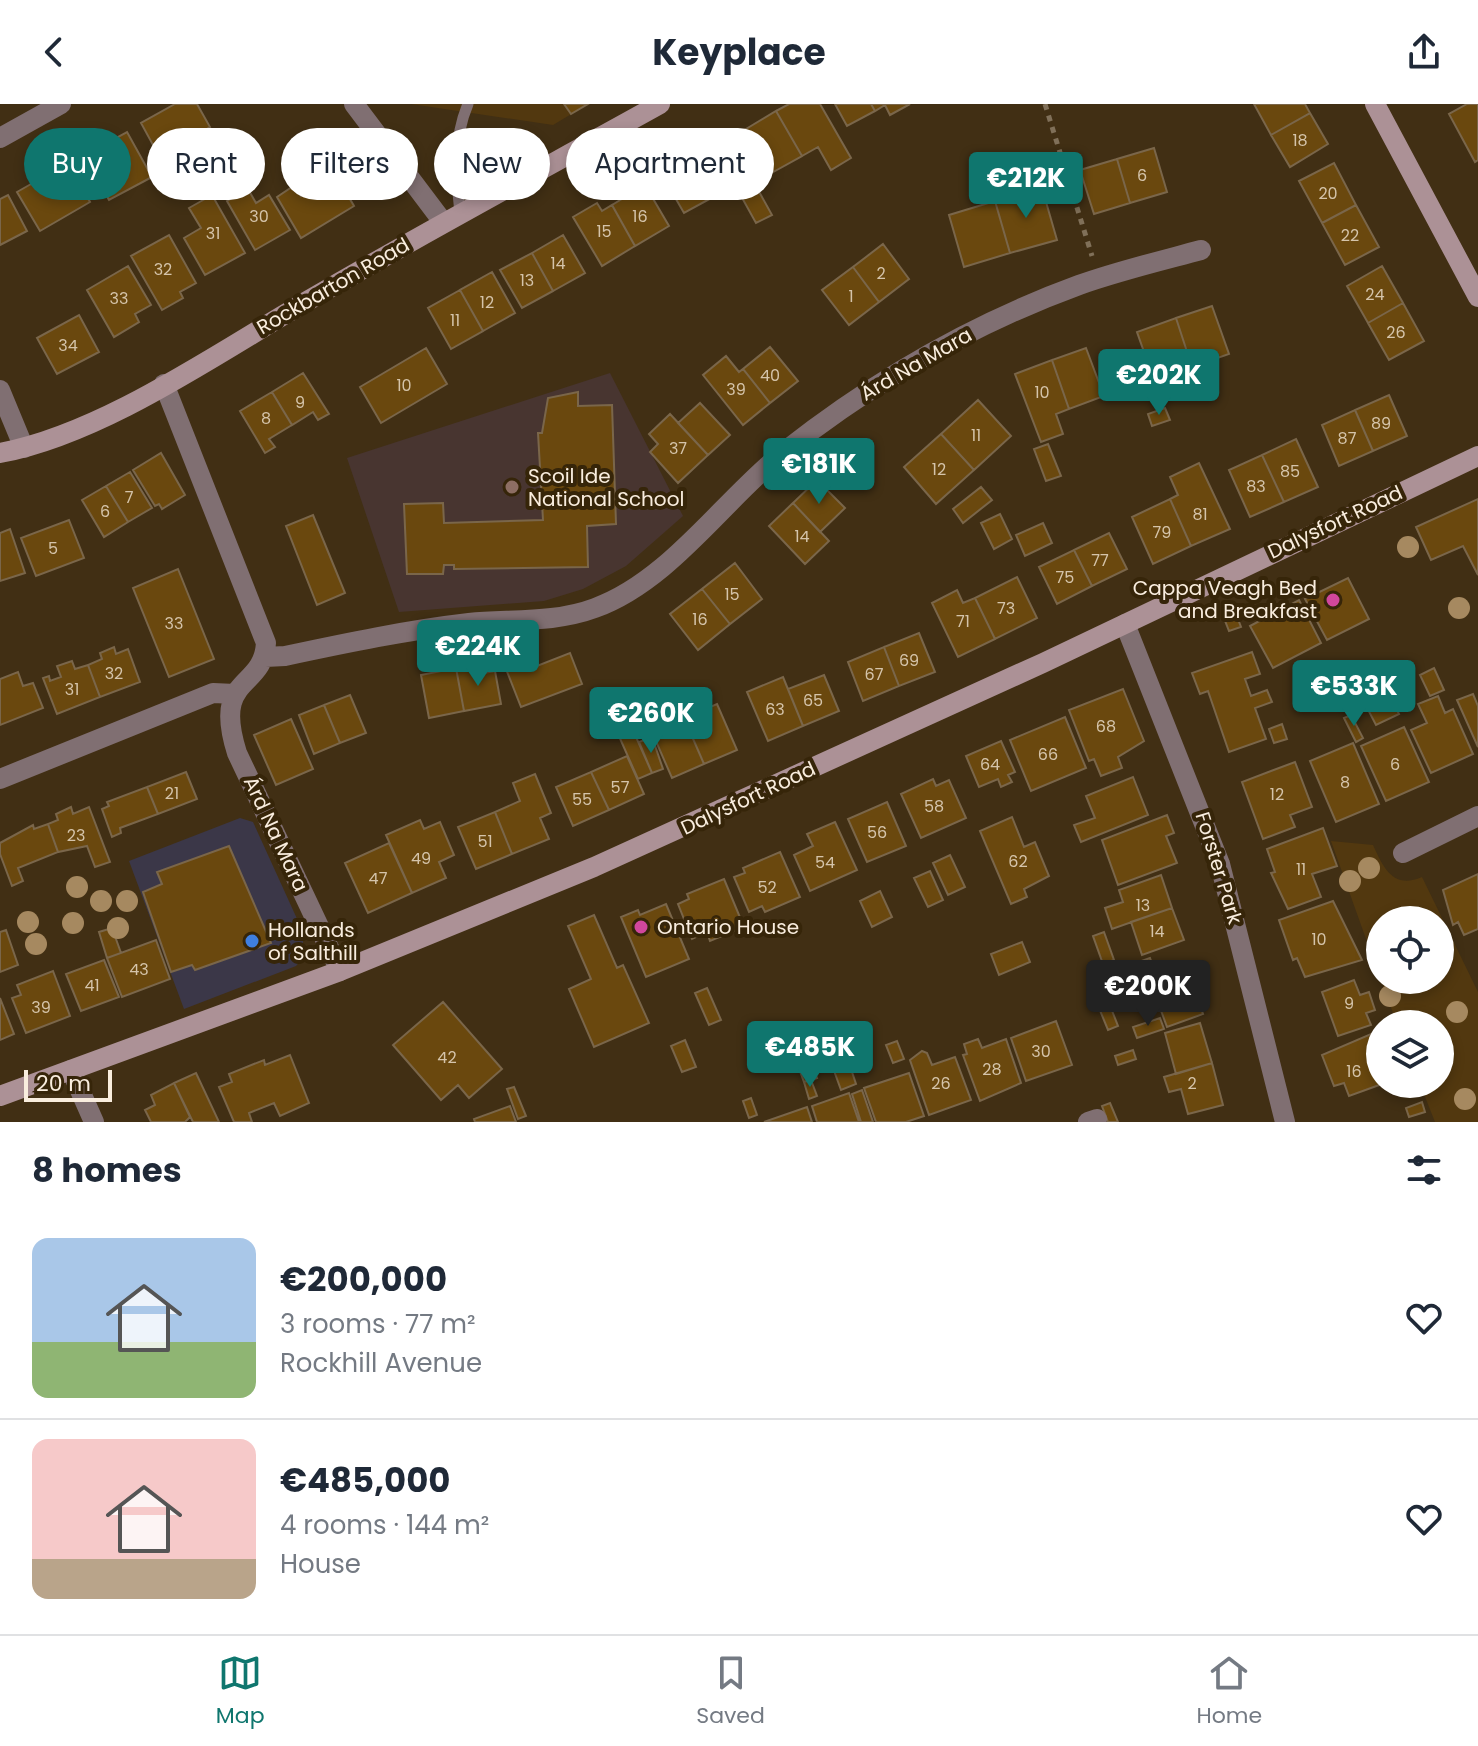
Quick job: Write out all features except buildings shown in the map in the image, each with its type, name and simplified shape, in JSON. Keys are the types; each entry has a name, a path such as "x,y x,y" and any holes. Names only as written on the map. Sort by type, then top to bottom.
{"street":[{"path":"0,138 61,104"},
{"path":"354,104 451,218"},
{"name":"Rockbarton Road","path":"0,453 24,448 85,424 164,384 451,218 660,104"},
{"path":"1375,104 1478,297"},
{"name":"Árd Na Mara","path":"265,657 469,623 552,618 596,608 628,591 666,562 697,536 758,472 834,413 932,350 1001,318 1099,279 1201,250"},
{"path":"0,779 213,693 235,694 265,657 264,631 164,384"},
{"path":"0,390 24,448"},
{"name":"Dalysfort Road","path":"0,1096 340,971 680,829 1125,624 1478,456"},
{"name":"Forster Park","path":"1125,624 1194,790 1220,864 1285,1122"},
{"name":"Árd Na Mara","path":"235,694 228,713 237,753 340,971"},
{"path":"1403,853 1478,816"},
{"path":"71,1070 94,1122"}],"lane":[{"path":"451,218 459,135 468,104"}],"path":[{"path":"1045,104 1099,279"}],"shaded area":[{"path":"411,104 588,104 553,125"},
{"name":"Scoil Ide National School","path":"610,373 683,516 626,566 583,589 544,601 399,612 347,458"},
{"path":"240,818 253,822 303,932 303,958 296,966 184,1009 129,861"},
{"path":"1331,841 1373,845 1385,868 1396,878 1404,881 1422,877 1436,906 1366,906 1366,939"},
{"path":"1454,943 1478,992 1478,1122 1435,1122 1426,1098 1454,1098 1454,1010 1392,1010 1386,994 1454,994"}],"place":[{"name":"Scoil Ide National School","path":"512,487"},
{"name":"Cappa Veagh Bed and Breakfast","path":"1333,600"},
{"name":"Ontario House","path":"641,927"},
{"name":"Hollands of Salthill","path":"252,941"}]}
